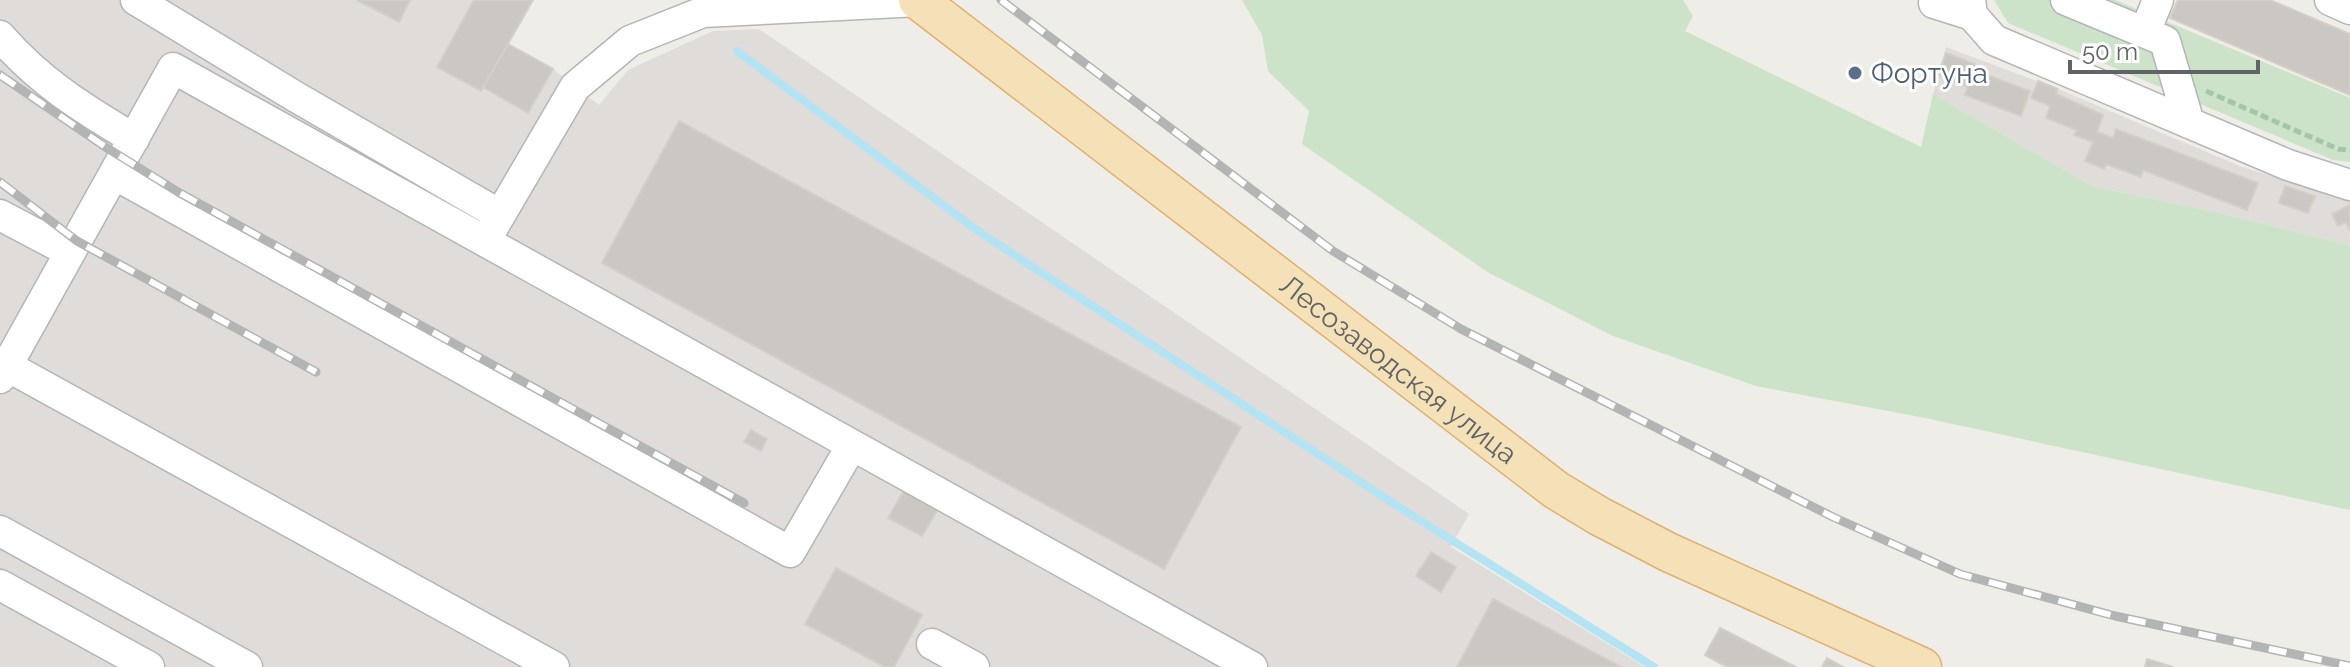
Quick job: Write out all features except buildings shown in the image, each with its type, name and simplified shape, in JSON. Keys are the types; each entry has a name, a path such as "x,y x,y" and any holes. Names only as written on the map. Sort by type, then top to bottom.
{"main road":[{"name":"Лесозаводская улица","path":"918,0 1556,490 1668,552 1922,667"}],"street":[{"path":"136,0 500,215"},
{"path":"485,241 575,87 630,41 703,12 814,3 918,0"},
{"path":"2066,0 2165,41 2189,123"},
{"path":"2145,32 2158,0"},
{"path":"2330,0 2350,9"},
{"path":"1934,3 1971,8 1994,40 2288,165 2350,185"},
{"path":"0,36 22,61 74,104 134,139"},
{"path":"554,667 2,370 173,68 1239,664"},
{"path":"114,174 790,552 852,445"},
{"path":"0,215 70,252"},
{"path":"0,531 247,667"},
{"path":"0,585 149,667"},
{"path":"932,644 974,667"}],"path":[{"path":"2176,78 2338,149 2350,150"}],"shaded area":[{"path":"0,0 533,0 508,44 553,69 599,105 628,70 713,31 759,29 1469,514 1451,547 1645,667 0,667"},
{"path":"1946,47 2058,89 2242,167 2350,200 2350,245 2092,186 1933,94"}],"green space":[{"path":"1242,0 1683,0 1693,16 1685,31 1921,147 1933,94 2092,186 2350,245 2350,510 1925,418 1756,386 1613,336 1489,273 1302,144 1309,111 1268,71 1262,35"},
{"path":"1994,0 2115,0 2350,98 2350,162 2333,160 2008,23"}],"waterway":[{"path":"737,51 978,231 1399,507 1654,667"}],"railway":[{"path":"1001,0 1333,251 1461,329 1833,517 1960,574 2115,616 2350,666"},
{"path":"0,75 178,192 744,503"},
{"path":"0,182 77,241 316,372"}],"place":[{"name":"Фортуна","path":"1855,73"}]}
